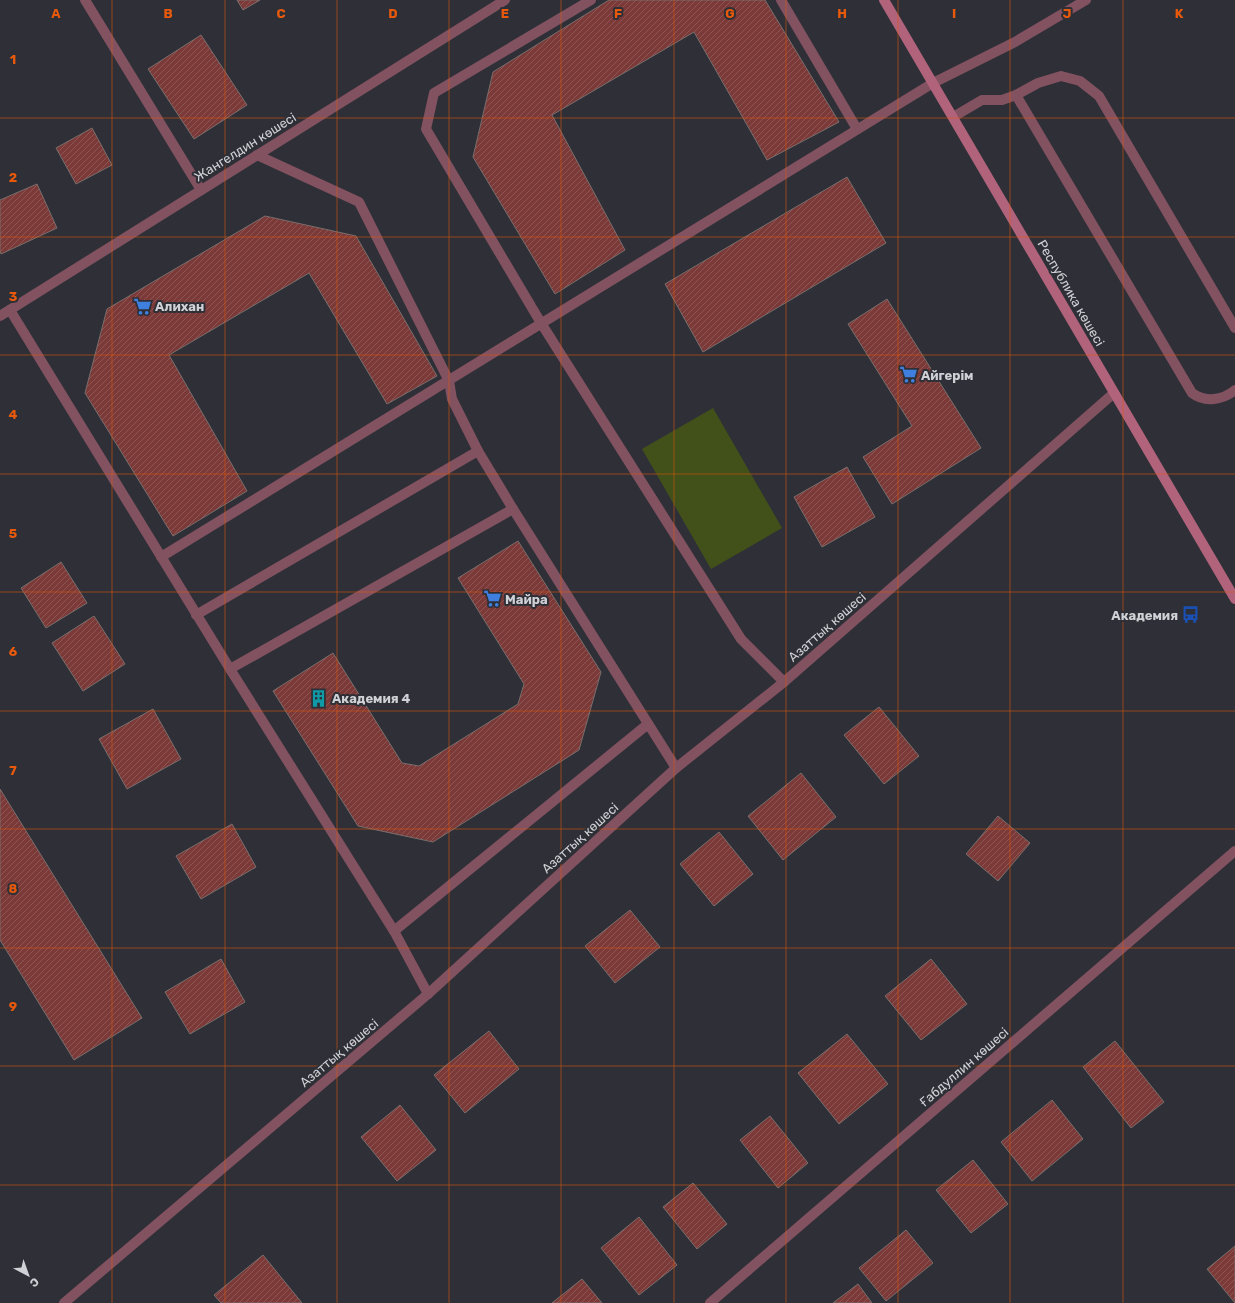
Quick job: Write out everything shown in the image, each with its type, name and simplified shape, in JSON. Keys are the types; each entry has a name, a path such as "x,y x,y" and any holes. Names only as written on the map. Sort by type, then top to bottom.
{"main road":[{"name":"Республика көшесі","path":"884,0 1235,599"}],"street":[{"path":"85,0 201,190"},
{"name":"Жангелдин көшесі","path":"0,316 505,0"},
{"path":"591,0 434,93 426,129 541,323 741,639 784,682"},
{"path":"781,0 857,129"},
{"path":"161,556 449,381 932,83 1015,42 1086,0"},
{"path":"953,117 982,100 1002,100 1016,96 1038,83 1061,76 1080,81 1099,96 1235,328"},
{"path":"1016,96 1192,393 1205,399 1214,399 1228,395 1235,390"},
{"path":"256,155 359,202 449,381 452,399 478,451 676,768"},
{"path":"10,310 196,615 394,931 428,994"},
{"name":"Азаттық көшесі","path":"64,1303 428,994 676,768 784,682 1114,392"},
{"path":"196,615 478,451"},
{"path":"230,669 513,509"},
{"path":"394,931 648,724"},
{"name":"Ғабдуллин көшесі","path":"710,1303 1235,851"}],"green space":[{"path":"713,408 782,528 711,569 642,449"}],"building":[{"path":"237,0 260,0 243,10"},
{"path":"609,0 765,0 839,122 767,160 694,32 552,115 625,250 555,294 473,157 493,72"},
{"path":"201,35 247,105 194,139 148,69"},
{"path":"92,128 112,165 76,184 56,148"},
{"path":"847,177 886,243 703,352 665,284"},
{"path":"37,184 57,228 1,254 0,200"},
{"path":"265,216 356,236 437,376 387,404 309,273 169,355 247,491 173,536 85,393 107,309"},
{"name":"Айгерім","path":"887,299 981,448 892,504 863,457 912,426 848,324"},
{"path":"847,467 875,517 822,547 794,497"},
{"name":"Академия 4","path":"518,541 601,672 579,750 433,842 358,826 273,691 333,653 402,763 419,766 518,704 524,684 458,578"},
{"path":"61,562 87,603 46,628 21,588"},
{"path":"94,616 125,664 83,691 52,643"},
{"path":"879,707 919,756 884,784 844,735"},
{"path":"153,709 181,759 127,789 99,739"},
{"path":"801,773 836,817 783,860 748,816"},
{"path":"0,789 142,1018 74,1060 0,940"},
{"path":"998,816 1030,843 998,881 966,854"},
{"path":"232,824 256,867 201,899 176,856"},
{"path":"719,832 753,874 714,906 680,864"},
{"path":"630,910 660,947 615,983 585,946"},
{"path":"221,959 245,1002 190,1034 165,992"},
{"path":"931,959 967,1004 921,1040 885,996"},
{"path":"489,1031 519,1069 465,1113 434,1075"},
{"path":"847,1034 888,1084 839,1124 798,1073"},
{"path":"1115,1041 1164,1102 1131,1128 1083,1067"},
{"path":"1052,1100 1083,1139 1032,1181 1001,1142"},
{"path":"400,1105 436,1150 397,1181 361,1137"},
{"path":"770,1116 808,1163 778,1188 740,1140"},
{"path":"973,1160 1008,1204 971,1233 936,1190"},
{"path":"693,1183 727,1224 697,1249 663,1207"},
{"path":"639,1217 677,1265 639,1295 601,1248"},
{"path":"906,1230 933,1263 886,1301 859,1268"},
{"path":"1235,1246 1235,1303 1207,1269"},
{"path":"263,1255 302,1303 221,1303 214,1295"},
{"path":"582,1279 602,1303 552,1303"},
{"path":"858,1284 872,1303 833,1303"}],"place":[{"name":"Алихан","path":"142,306"},
{"name":"Айгерім","path":"908,375"},
{"name":"Майра","path":"492,599"},
{"name":"Академия","path":"1191,615"},
{"name":"Академия 4","path":"319,698"}]}
